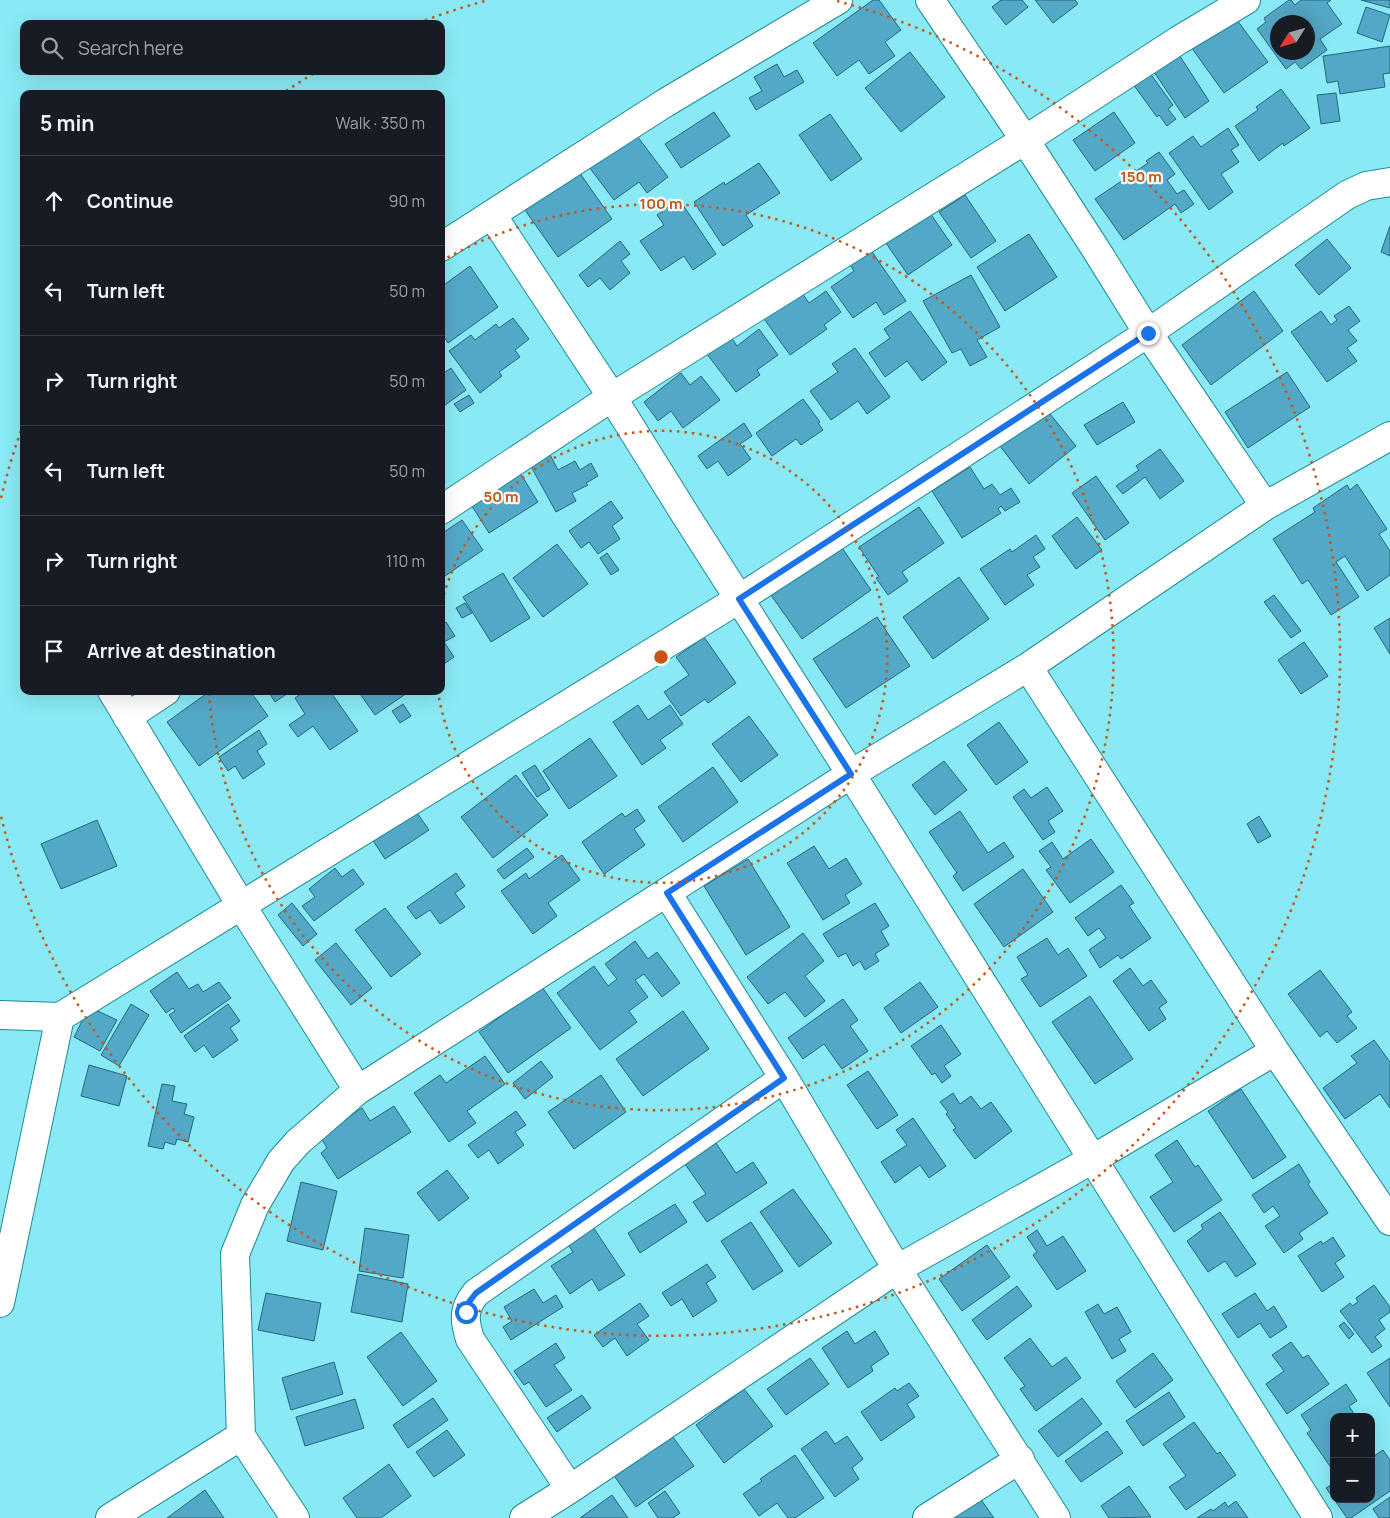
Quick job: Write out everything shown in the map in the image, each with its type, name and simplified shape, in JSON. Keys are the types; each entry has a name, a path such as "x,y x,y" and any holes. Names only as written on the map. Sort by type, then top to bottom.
{"street":[{"path":"445,244 665,103 838,0"},
{"path":"930,0 1025,140 1148,333 1265,506"},
{"path":"445,507 612,397 1025,140 1179,40 1246,0"},
{"path":"0,1015 60,1018 739,599 1148,333 1348,195 1366,186 1390,182"},
{"path":"492,215 612,397 851,774 1318,1518"},
{"path":"294,1518 241,1436 235,1254 255,1205 281,1160 298,1142 358,1090 851,774 1028,667 1265,506 1390,436"},
{"path":"1028,667 1275,1051 1390,1222"},
{"path":"114,695 242,906 358,1090"},
{"path":"127,717 160,695"},
{"path":"667,893 784,1078 897,1269 1056,1518"},
{"path":"0,1303 60,1018"},
{"path":"524,1518 897,1269 1093,1159 1275,1051"},
{"path":"570,1489 470,1339 466,1325 466,1312 469,1302 476,1293 784,1078"},
{"path":"110,1518 241,1436"},
{"path":"927,1518 1020,1459"}],"building":[{"path":"873,0 879,0 901,30 885,42 895,56 869,74 859,60 837,76 813,43"},
{"path":"1001,0 1022,0 1028,7 1006,25 992,7"},
{"path":"1035,0 1075,0 1078,4 1053,23"},
{"path":"1289,0 1295,5 1301,0 1331,0 1327,3 1342,24 1320,39 1327,50 1315,59 1315,15 1270,15 1270,47 1257,29 1266,22 1264,18"},
{"path":"1361,0 1390,0 1390,8"},
{"path":"1366,7 1390,15 1382,42 1357,33"},
{"path":"1234,16 1268,62 1224,93 1191,47"},
{"path":"1390,46 1390,73 1383,74 1385,87 1340,94 1338,81 1327,83 1323,56"},
{"path":"1176,50 1209,101 1185,118 1150,66"},
{"path":"910,52 945,97 901,132 865,88"},
{"path":"1279,60 1313,60 1301,69 1295,62 1286,69"},
{"path":"777,64 784,77 797,70 804,82 756,110 749,98 762,91 754,77"},
{"path":"1147,69 1173,105 1168,109 1176,119 1167,126 1159,115 1157,117 1130,80"},
{"path":"1281,89 1310,128 1284,146 1283,143 1259,161 1235,126 1258,110 1256,107"},
{"path":"1336,93 1340,121 1321,124 1317,95"},
{"path":"714,112 730,136 681,168 665,144"},
{"path":"1114,112 1135,143 1095,171 1073,140"},
{"path":"830,114 862,159 831,181 799,135"},
{"path":"1228,128 1239,145 1231,150 1239,162 1221,174 1233,192 1209,210 1169,153 1193,136 1201,147"},
{"path":"634,132 668,177 647,193 639,182 614,200 586,163"},
{"path":"1159,152 1175,174 1167,180 1177,194 1184,190 1194,204 1181,213 1175,204 1124,240 1095,199 1148,163 1146,161"},
{"path":"759,163 780,193 746,215 753,226 723,246 694,202 724,182 725,185"},
{"path":"579,172 612,219 558,257 525,210"},
{"path":"965,195 996,241 971,258 939,212"},
{"path":"679,199 716,254 693,270 684,256 661,271 640,241 664,225 657,215"},
{"path":"930,213 952,245 908,275 886,243"},
{"path":"1390,226 1390,256 1381,252"},
{"path":"1029,234 1057,277 1005,311 977,267"},
{"path":"1327,239 1351,268 1319,295 1295,265"},
{"path":"620,241 630,254 621,261 630,273 610,290 600,278 588,287 579,275"},
{"path":"868,246 906,301 884,315 876,302 853,318 831,287 854,271 847,260"},
{"path":"470,266 498,307 448,343 445,339 445,284"},
{"path":"971,275 1000,327 977,340 987,357 970,366 961,349 952,353 923,301"},
{"path":"800,290 809,303 826,291 841,312 824,325 827,329 790,355 762,316"},
{"path":"1254,291 1283,331 1211,385 1182,345"},
{"path":"1349,306 1360,321 1348,330 1357,341 1347,348 1357,361 1327,382 1291,332 1321,311 1331,325 1337,320 1334,316"},
{"path":"910,311 947,362 922,381 907,361 885,377 869,353 890,338 884,329"},
{"path":"513,318 529,339 515,350 520,357 499,372 502,376 480,393 449,351 471,335 475,340 496,324 499,328"},
{"path":"759,329 778,355 757,370 760,375 736,392 703,349 727,331 737,346"},
{"path":"855,348 890,397 867,414 858,401 831,420 810,391 838,372 832,364"},
{"path":"451,368 466,390 445,405 445,372"},
{"path":"1287,372 1310,407 1248,448 1225,412"},
{"path":"681,373 690,385 701,376 720,400 683,428 671,411 658,421 644,402"},
{"path":"469,395 474,403 460,412 454,404"},
{"path":"803,399 820,422 818,423 823,430 801,445 796,439 772,456 756,433"},
{"path":"1123,402 1135,422 1097,445 1084,425"},
{"path":"1046,409 1076,446 1029,484 1000,446"},
{"path":"744,423 752,436 740,444 751,459 728,476 718,461 707,469 698,456"},
{"path":"547,449 558,470 575,461 580,470 591,463 598,476 586,483 588,485 572,493 576,501 556,512 528,461"},
{"path":"1160,449 1184,481 1160,499 1145,477 1123,494 1116,486 1139,470 1136,466"},
{"path":"970,467 984,489 992,484 1000,495 1011,488 1020,502 1005,511 1001,506 998,509 1001,513 962,538 932,491"},
{"path":"519,471 538,502 489,533 470,503"},
{"path":"1096,476 1129,523 1105,540 1072,493"},
{"path":"1357,484 1387,529 1379,534 1390,551 1390,575 1367,591 1345,556 1336,562 1359,597 1331,615 1308,580 1302,584 1273,539 1315,512 1313,508 1347,485 1350,490"},
{"path":"611,501 623,518 612,526 620,539 598,554 589,542 581,548 569,531"},
{"path":"919,507 944,543 902,572 908,581 888,595 876,578 879,577 859,547"},
{"path":"1077,517 1102,550 1076,569 1052,536"},
{"path":"462,520 483,550 445,576 445,531"},
{"path":"1036,535 1045,549 1033,557 1040,567 1027,575 1034,585 1005,605 980,569 1010,549 1012,552"},
{"path":"838,542 871,590 802,639 768,591"},
{"path":"557,544 588,584 543,617 513,578"},
{"path":"607,553 619,570 611,575 600,558"},
{"path":"503,573 530,618 491,642 463,597"},
{"path":"959,577 989,619 933,659 903,617"},
{"path":"1274,595 1301,631 1291,638 1264,602"},
{"path":"465,603 472,613 462,618 456,608"},
{"path":"877,617 910,666 846,708 813,659"},
{"path":"1390,618 1390,654 1374,628"},
{"path":"445,623 455,636 445,641"},
{"path":"704,637 736,683 708,703 705,699 681,716 664,692 689,675 676,657"},
{"path":"1304,642 1328,676 1301,694 1278,660"},
{"path":"445,644 454,657 445,663"},
{"path":"204,695 253,695 268,716 199,766 167,722"},
{"path":"271,695 285,695 275,702"},
{"path":"299,695 333,695 358,731 330,750 313,726 298,737 289,725 305,714 295,698"},
{"path":"361,695 404,695 375,715"},
{"path":"403,704 411,716 400,723 392,711"},
{"path":"638,705 648,720 670,705 683,724 660,740 666,748 642,765 613,722"},
{"path":"749,716 778,755 741,782 712,744"},
{"path":"999,722 1028,762 996,785 967,745"},
{"path":"259,730 267,744 257,751 265,764 243,779 235,766 228,771 219,757"},
{"path":"590,738 617,776 569,809 543,771"},
{"path":"944,761 967,790 935,815 912,785"},
{"path":"535,765 550,789 537,797 522,773"},
{"path":"713,767 738,802 683,842 658,807"},
{"path":"516,775 548,815 493,858 461,817"},
{"path":"1047,787 1063,811 1048,821 1055,832 1043,840 1013,797 1024,789 1031,798"},
{"path":"413,807 429,830 385,859 370,836"},
{"path":"637,809 645,821 634,829 645,845 604,874 582,842 622,813 625,817"},
{"path":"960,811 988,853 1004,842 1014,857 963,891 953,876 957,873 929,832"},
{"path":"1259,816 1271,836 1258,843 1247,824"},
{"path":"97,820 117,866 61,889 41,844"},
{"path":"1091,839 1114,872 1070,903 1046,870 1051,867 1039,851 1052,842 1063,859"},
{"path":"814,846 829,869 846,858 862,884 845,895 850,903 823,920 787,863"},
{"path":"527,848 534,857 504,879 497,870"},
{"path":"562,855 580,880 548,903 557,916 533,934 501,891 526,873 529,879"},
{"path":"748,859 790,927 746,955 704,886"},
{"path":"335,868 342,877 353,869 364,884 314,921 302,906 315,897 309,889"},
{"path":"1023,869 1053,912 1004,947 974,904"},
{"path":"456,873 465,886 455,893 465,907 440,924 430,910 416,919 407,907"},
{"path":"1121,885 1134,903 1129,906 1151,938 1121,959 1118,955 1100,968 1089,950 1106,938 1099,928 1088,936 1075,918"},
{"path":"292,903 317,934 303,946 278,915"},
{"path":"875,903 889,926 881,931 889,945 875,954 879,961 865,970 860,961 853,966 846,953 838,957 823,934"},
{"path":"385,908 421,954 391,977 355,930"},
{"path":"803,933 824,961 805,976 825,1001 805,1017 785,992 768,1004 747,977"},
{"path":"1047,938 1058,955 1068,948 1087,976 1040,1007 1021,979 1028,975 1017,957"},
{"path":"635,941 648,959 657,952 680,983 662,997 644,974 635,980 648,997 629,1011 637,1022 600,1050 557,993 594,966 608,986 617,979 605,964"},
{"path":"336,943 372,988 351,1005 315,960"},
{"path":"1130,968 1143,986 1151,980 1167,1002 1159,1008 1166,1019 1149,1031 1113,981"},
{"path":"1320,970 1352,1012 1347,1016 1357,1028 1337,1043 1327,1031 1320,1037 1288,994"},
{"path":"177,972 189,989 198,984 203,992 219,982 231,998 181,1033 169,1015 175,1011 173,1008 166,1013 150,991"},
{"path":"920,982 938,1007 901,1033 884,1008"},
{"path":"542,987 571,1028 508,1073 479,1032"},
{"path":"1090,996 1133,1059 1095,1084 1052,1022"},
{"path":"843,999 858,1020 850,1026 868,1051 842,1069 824,1044 803,1059 788,1038"},
{"path":"131,1004 149,1015 119,1066 101,1055"},
{"path":"228,1004 240,1021 230,1028 238,1040 213,1058 204,1045 195,1052 184,1036"},
{"path":"89,1007 117,1020 100,1051 74,1037"},
{"path":"683,1011 709,1049 643,1096 616,1059"},
{"path":"941,1025 961,1054 944,1066 951,1076 942,1083 935,1073 932,1075 911,1046"},
{"path":"1374,1040 1390,1062 1390,1108 1380,1094 1345,1119 1323,1088 1357,1063 1351,1056"},
{"path":"485,1056 505,1084 467,1111 476,1123 449,1142 414,1093 440,1075 446,1083"},
{"path":"541,1061 553,1077 525,1099 513,1083"},
{"path":"89,1065 127,1076 119,1106 81,1096"},
{"path":"868,1071 898,1115 877,1129 847,1085"},
{"path":"601,1075 626,1112 574,1149 548,1112"},
{"path":"162,1084 175,1086 172,1101 187,1104 184,1114 194,1117 188,1142 177,1139 175,1145 165,1142 163,1149 148,1146"},
{"path":"1241,1089 1286,1157 1253,1179 1208,1111"},
{"path":"953,1093 960,1104 971,1096 981,1109 991,1102 1012,1131 975,1159 953,1130 956,1128 946,1114 948,1112 940,1102"},
{"path":"394,1106 411,1132 338,1179 321,1153 327,1148 320,1136 362,1108 370,1121"},
{"path":"516,1111 526,1125 515,1132 524,1145 498,1164 489,1150 478,1158 468,1145"},
{"path":"913,1118 946,1166 929,1178 920,1165 895,1183 881,1162 907,1145 896,1130"},
{"path":"1177,1140 1195,1167 1198,1165 1222,1200 1174,1232 1150,1197 1173,1182 1155,1155"},
{"path":"716,1143 736,1173 753,1162 767,1183 707,1222 693,1202 706,1194 685,1164"},
{"path":"1299,1164 1310,1182 1308,1184 1328,1213 1299,1233 1303,1239 1284,1253 1265,1226 1280,1216 1273,1206 1264,1213 1252,1195"},
{"path":"447,1170 469,1198 439,1221 417,1193"},
{"path":"301,1182 337,1191 323,1250 287,1241"},
{"path":"793,1189 832,1243 799,1267 760,1212"},
{"path":"675,1204 687,1222 640,1253 628,1233"},
{"path":"1220,1212 1256,1264 1236,1277 1225,1261 1208,1272 1187,1241 1203,1229 1201,1225"},
{"path":"751,1222 783,1271 753,1290 721,1241"},
{"path":"591,1224 625,1275 599,1291 592,1279 570,1294 551,1266 573,1252 565,1240"},
{"path":"365,1228 409,1235 403,1278 359,1271"},
{"path":"1037,1230 1047,1246 1063,1236 1086,1271 1057,1290 1033,1255 1037,1252 1027,1237"},
{"path":"1333,1237 1345,1256 1335,1263 1344,1277 1322,1292 1298,1256 1321,1241 1323,1244"},
{"path":"987,1245 1010,1277 962,1311 939,1279"},
{"path":"707,1264 716,1277 706,1283 717,1301 693,1317 682,1299 671,1306 662,1293"},
{"path":"358,1274 408,1284 402,1322 351,1312"},
{"path":"1374,1285 1390,1307 1390,1312 1379,1320 1385,1329 1375,1337 1382,1346 1372,1353 1340,1311 1350,1303 1352,1306 1358,1302 1356,1298"},
{"path":"1017,1286 1032,1306 987,1340 972,1320"},
{"path":"534,1289 543,1303 556,1295 563,1307 511,1340 503,1327 512,1321 504,1307"},
{"path":"266,1293 321,1303 314,1341 258,1330"},
{"path":"1255,1293 1267,1311 1274,1306 1287,1327 1270,1338 1260,1323 1238,1338 1222,1314"},
{"path":"640,1303 649,1316 637,1324 649,1340 627,1356 615,1338 603,1347 594,1335"},
{"path":"1098,1304 1104,1314 1117,1307 1131,1332 1119,1339 1126,1351 1112,1359 1085,1312"},
{"path":"1344,1322 1354,1334 1349,1339 1339,1326"},
{"path":"847,1331 855,1344 875,1331 889,1354 871,1366 873,1371 848,1388 822,1348"},
{"path":"401,1332 437,1381 403,1406 367,1357"},
{"path":"1030,1338 1052,1367 1066,1357 1081,1378 1036,1411 1020,1389 1025,1386 1004,1358"},
{"path":"1291,1342 1303,1358 1308,1355 1329,1384 1287,1414 1266,1384 1284,1371 1272,1355"},
{"path":"556,1343 565,1358 554,1365 572,1390 546,1407 529,1382 524,1385 514,1371"},
{"path":"1153,1353 1173,1380 1135,1408 1116,1381"},
{"path":"810,1358 829,1384 786,1415 767,1389"},
{"path":"1390,1358 1390,1407 1367,1373"},
{"path":"334,1362 343,1394 291,1410 282,1378"},
{"path":"909,1383 919,1396 907,1404 915,1417 881,1441 861,1412 895,1388 897,1391"},
{"path":"1346,1384 1357,1401 1349,1406 1353,1413 1330,1413 1330,1466 1307,1433 1311,1430 1301,1415"},
{"path":"744,1389 773,1426 724,1463 696,1425"},
{"path":"1169,1392 1185,1417 1143,1446 1126,1421"},
{"path":"582,1395 591,1408 557,1432 547,1418"},
{"path":"433,1398 448,1420 408,1448 393,1425"},
{"path":"1082,1398 1102,1424 1058,1457 1038,1431"},
{"path":"355,1399 364,1428 305,1446 296,1417"},
{"path":"1194,1422 1217,1454 1220,1452 1236,1475 1186,1510 1169,1487 1186,1476 1163,1444"},
{"path":"667,1429 694,1466 636,1507 610,1470"},
{"path":"447,1430 465,1455 434,1477 416,1452"},
{"path":"826,1431 835,1444 847,1436 863,1459 852,1468 859,1479 835,1497 801,1449"},
{"path":"1107,1431 1123,1453 1081,1482 1065,1461"},
{"path":"1383,1450 1390,1460 1390,1491 1375,1501 1375,1458 1375,1455"},
{"path":"795,1455 824,1498 795,1518 788,1518 777,1503 759,1516 743,1494 762,1481 760,1479"},
{"path":"389,1464 411,1496 381,1518 357,1518 343,1498"},
{"path":"1129,1486 1151,1517 1109,1518 1101,1506"},
{"path":"1330,1486 1330,1494 1326,1488"},
{"path":"205,1490 224,1518 167,1518"},
{"path":"665,1491 680,1513 673,1518 658,1518 648,1503"},
{"path":"977,1494 994,1518 946,1518"},
{"path":"612,1495 628,1518 580,1518"},
{"path":"1390,1497 1390,1518 1379,1518 1373,1509"},
{"path":"1236,1501 1248,1518 1197,1518 1211,1509 1213,1511 1225,1502 1228,1507"},
{"path":"1337,1503 1373,1503 1351,1518 1347,1518"}],"route":[{"path":"466,1312 469,1302 476,1293 784,1078 667,893 851,774 739,599 1148,333"}]}
